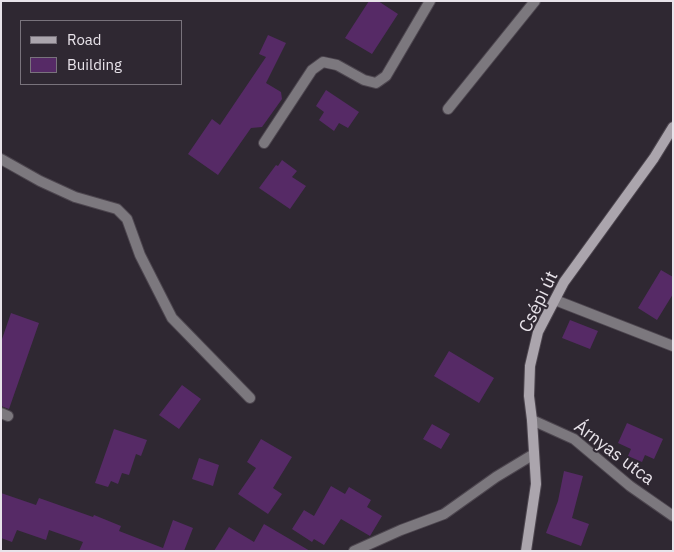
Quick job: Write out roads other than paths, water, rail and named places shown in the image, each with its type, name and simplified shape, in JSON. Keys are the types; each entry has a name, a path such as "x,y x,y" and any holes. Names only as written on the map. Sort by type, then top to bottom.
{"street":[{"path":"264,143 312,70 323,62 337,65 364,80 376,83 386,76 430,1"},
{"path":"448,109 536,1"},
{"name":"Csépi út","path":"526,551 536,484 532,420 528,396 530,366 538,332 564,282 654,158 673,127"},
{"path":"1,159 40,181 76,197 117,209 127,219 140,256 172,318 250,398"},
{"path":"555,300 673,346"},
{"name":"Árnyas utca","path":"532,420 574,439 630,486 673,516"},
{"path":"354,551 400,530 444,514 496,477 534,454"}]}
